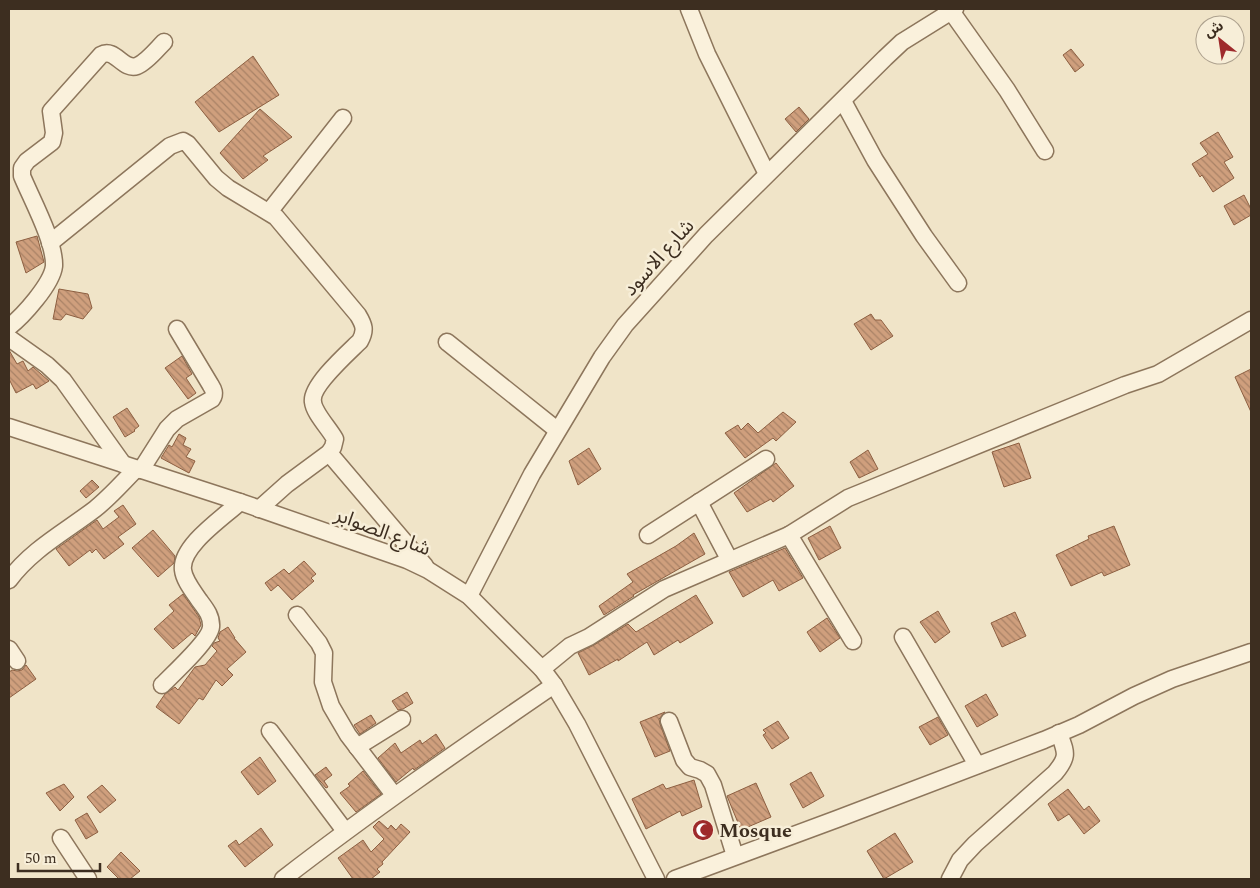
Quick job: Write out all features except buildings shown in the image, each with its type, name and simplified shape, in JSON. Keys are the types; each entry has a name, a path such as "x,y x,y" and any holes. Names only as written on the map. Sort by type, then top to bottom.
{"street":[{"path":"688,9 767,174"},
{"path":"953,10 1045,150"},
{"name":"شارع الاسود","path":"469,596 557,430 602,357 625,325 706,235 902,42 953,10"},
{"path":"9,327 21,318 35,300 52,274 54,266 50,243 22,176 22,168 27,161 52,142 54,138 51,111 101,55 109,53 130,67 135,67 164,42"},
{"path":"843,101 875,160 924,236 958,283"},
{"path":"269,212 343,118"},
{"path":"50,243 170,146 183,142 188,144 216,178 228,188 276,217 358,315 364,325 365,332 360,341 320,383 312,400 334,439 333,446 329,453 287,484 259,509"},
{"path":"542,669 570,646 589,637 664,589 789,535 848,498 1125,385 1150,378 1251,320"},
{"path":"9,580 25,560 40,547 94,510 110,496 166,429 212,399 214,392 210,384 177,329"},
{"path":"9,338 47,365 63,380 133,468"},
{"path":"447,342 557,430"},
{"name":"شارع الصوابر","path":"9,427 240,502 407,560 428,570 469,596 542,669 554,685 577,724 656,879"},
{"path":"329,453 428,570"},
{"path":"648,535 766,459"},
{"path":"162,685 204,642 212,628 210,617 190,587 183,571 183,560 192,545 240,502"},
{"path":"699,502 729,560"},
{"path":"789,535 853,641"},
{"path":"297,615 324,652 323,682 331,706 348,735 394,796"},
{"path":"903,637 977,766"},
{"path":"675,879 977,766 1059,733 1134,696 1172,680 1251,652"},
{"path":"283,879 344,831 554,685"},
{"path":"357,747 402,719"},
{"path":"669,721 684,760 690,766 707,774 713,785 735,856"},
{"path":"270,731 344,831"},
{"path":"950,879 960,860 970,849 1055,773 1064,762 1065,750 1059,733"},
{"path":"61,838 88,879"}],"place":[{"name":"Mosque","path":"703,830"}]}
